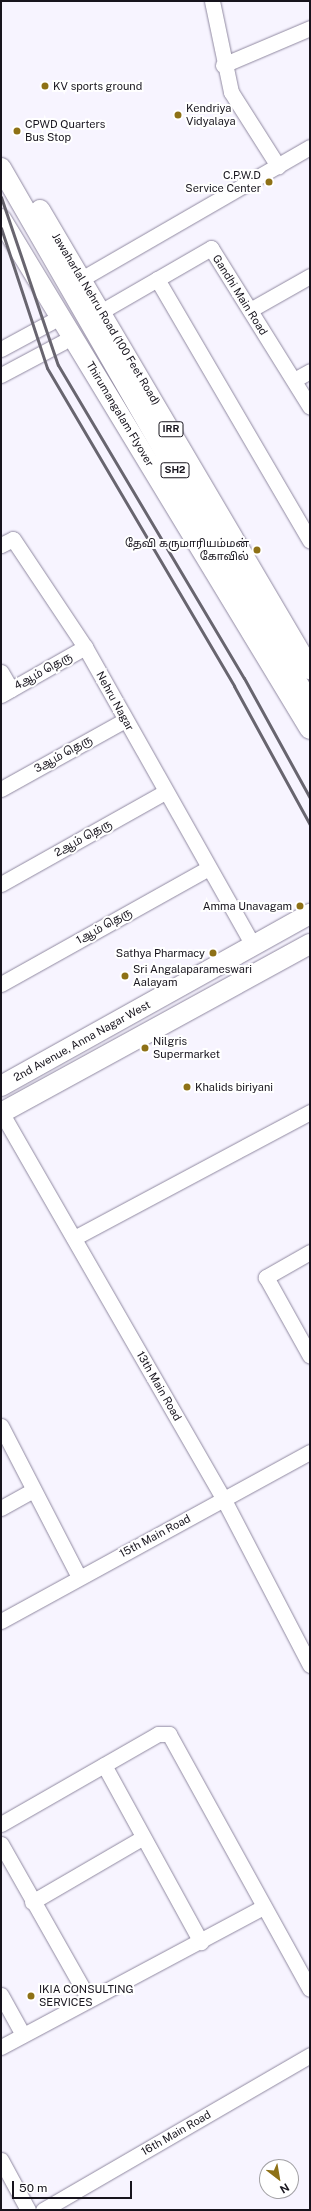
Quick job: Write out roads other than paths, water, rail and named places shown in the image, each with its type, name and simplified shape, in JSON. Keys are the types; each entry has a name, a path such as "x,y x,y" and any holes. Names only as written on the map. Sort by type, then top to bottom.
{"main road":[{"name":"SH2","path":"1,168 20,202"},
{"name":"Jawaharlal Nehru Road (100 Feet Road)","path":"20,202 38,207 83,278 310,669"},
{"name":"Thirumangalam Flyover","path":"20,202 306,705 306,735"},
{"name":"Thirumangalam Flyover","path":"2,221 306,705"},
{"path":"2,221 2,239 63,342"},
{"name":"2nd Avenue, Anna Nagar West","path":"1,1086 310,914"},
{"path":"1,1112 310,944"}],"street":[{"path":"212,1 223,65 231,92 278,166"},
{"path":"223,65 310,28"},
{"path":"83,278 310,147"},
{"name":"Gandhi Main Road","path":"102,311 210,248 310,407"},
{"path":"250,310 310,276"},
{"path":"157,279 310,541"},
{"path":"1,349 51,322"},
{"path":"1,375 63,342"},
{"path":"294,380 310,371"},
{"name":"Nehru Nagar","path":"7,542 86,647 207,869 253,946"},
{"name":"4ஆம் தெரு","path":"6,692 86,647"},
{"path":"1,672 6,692"},
{"name":"3ஆம் தெரு","path":"1,789 125,720"},
{"name":"2ஆம் தெரு","path":"1,884 166,792"},
{"name":"1ஆம் தெரு","path":"1,984 207,869"},
{"name":"13th Main Road","path":"1,1112 224,1500 310,1665"},
{"path":"74,1238 310,1112"},
{"path":"310,1252 266,1276 310,1356"},
{"path":"1,1426 79,1576"},
{"name":"15th Main Road","path":"1,1621 79,1576 224,1500 310,1452"},
{"path":"1,1508 33,1490"},
{"path":"1,1824 158,1734 174,1738 263,1907 310,1989"},
{"path":"104,1765 142,1838 201,1942"},
{"path":"32,1902 142,1838"},
{"path":"1,1844 32,1902 88,1998"},
{"path":"1,2046 22,2033 88,1998 201,1942 263,1907"},
{"path":"1,1994 22,2033"},
{"name":"16th Main Road","path":"43,2210 310,2055"},
{"path":"1,2160 28,2210"}],"railway":[{"path":"1,197 58,365 244,678 310,798"},
{"path":"1,228 47,368 234,686 310,825"}],"place":[{"name":"KV sports ground","path":"45,86"},
{"name":"Kendriya Vidyalaya","path":"178,115"},
{"name":"CPWD Quarters Bus Stop","path":"17,131"},
{"name":"C.P.W.D Service Center","path":"269,182"},
{"name":"தேவி கருமாரியம்மன் கோவில்","path":"257,550"},
{"name":"Amma Unavagam","path":"300,906"},
{"name":"Sathya Pharmacy","path":"213,953"},
{"name":"Sri Angalaparameswari Aalayam","path":"125,976"},
{"name":"Nilgris Supermarket","path":"145,1048"},
{"name":"Khalids biriyani","path":"187,1087"},
{"name":"IKIA CONSULTING SERVICES","path":"31,1996"}]}
